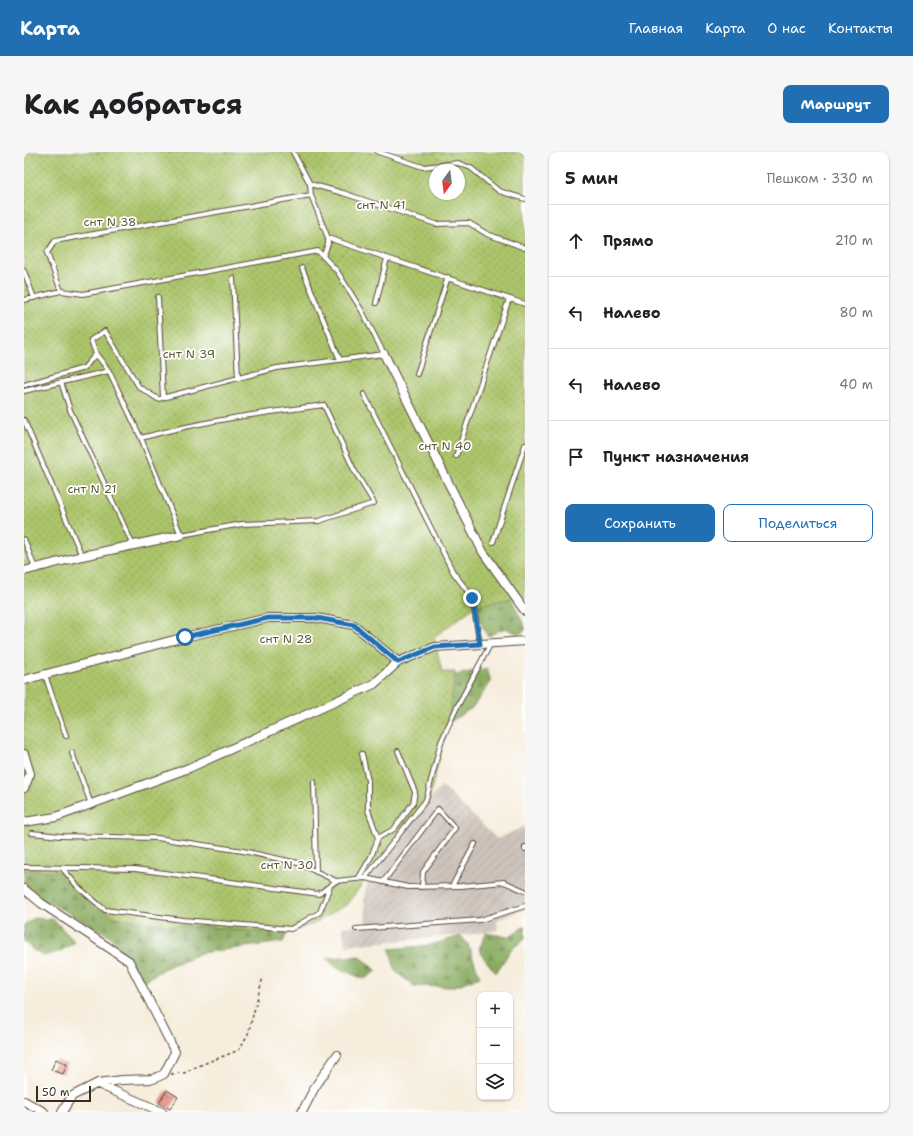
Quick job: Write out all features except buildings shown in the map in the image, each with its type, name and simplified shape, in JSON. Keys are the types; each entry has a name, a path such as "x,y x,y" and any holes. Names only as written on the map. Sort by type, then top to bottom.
{"street":[{"path":"384,354 483,552 525,611"},
{"path":"24,571 82,556 181,535"},
{"path":"24,680 185,637 268,618 317,618 354,625 398,662"},
{"path":"24,822 56,817 189,768 374,684 398,662 435,647 525,641"},
{"path":"24,754 30,774 24,788"},
{"path":"24,889 42,903 128,961 175,1052 164,1074 153,1079 122,1080 98,1083 72,1096 62,1112"},
{"path":"302,1112 315,1087 337,1055"},
{"path":"98,1083 162,1112"},
{"path":"24,1101 44,1112"}],"lane":[{"path":"293,152 310,184 311,195 328,238 328,244 323,257"},
{"path":"378,152 423,167 458,163 471,168 499,191 525,199"},
{"path":"310,184 343,193 436,224 469,223 486,234 525,248"},
{"path":"61,291 46,253 55,241 311,195"},
{"path":"328,238 525,304"},
{"path":"24,300 61,291 83,294 318,251 337,271 362,311 384,354 277,368 158,399 139,387 105,331 91,340 96,354 109,371 141,438 181,535 242,524 319,521 374,503 354,470 324,405 249,415 173,429 141,438"},
{"path":"376,303 387,258"},
{"path":"302,268 340,360"},
{"path":"24,271 34,298"},
{"path":"418,374 448,277"},
{"path":"233,278 238,378"},
{"path":"158,297 163,398"},
{"path":"456,456 508,299"},
{"path":"24,385 84,368 96,354"},
{"path":"24,391 109,371"},
{"path":"61,382 70,410 133,545"},
{"path":"364,394 453,572 472,598 480,644"},
{"path":"24,420 82,556"},
{"path":"493,542 525,446"},
{"path":"24,539 35,568"},
{"path":"365,878 426,800 441,742 456,709 492,643"},
{"path":"45,675 66,736"},
{"path":"378,838 394,830 413,803 415,792 398,751"},
{"path":"72,753 91,804"},
{"path":"358,879 371,857 378,838 368,810 368,781 362,754"},
{"path":"314,782 316,872"},
{"path":"383,882 438,809 455,828 423,872 422,887"},
{"path":"32,833 60,836 157,838 243,851 298,863 336,881 365,878 408,887 452,886 504,882 525,891"},
{"path":"452,886 475,844"},
{"path":"24,867 135,870 319,894 336,881"},
{"path":"63,869 78,887 105,910 183,920 291,929 320,912 330,886"},
{"path":"356,929 480,920 525,906"}],"path":[{"path":"164,1074 173,1075 184,1073 240,1050 248,1034 263,977"}],"shaded area":[{"path":"442,786 497,839 525,826 525,909 497,920 498,930 466,935 345,945 342,927 366,924 364,896 370,874"}],"green space":[{"path":"24,152 525,152 525,598 511,598 477,605 434,637 442,672 455,672 448,722 429,800 346,905 313,924 287,933 259,932 204,926 174,926 114,917 77,889 63,872 24,869"},
{"path":"511,598 525,627 525,631 518,634 505,628 488,636 479,620 477,605"},
{"path":"487,668 491,682 472,708 445,725 451,676"},
{"path":"24,869 63,872 114,917 174,926 204,926 259,932 287,933 283,942 201,953 165,968 144,981 110,936 52,904 24,896"},
{"path":"34,918 53,919 75,942 59,952 43,956 33,950 24,941 24,925"},
{"path":"525,926 525,938 510,951 496,973 483,957 479,949 486,933 508,937"},
{"path":"461,936 468,944 480,977 452,987 414,986 395,971 390,949 430,945"},
{"path":"360,956 377,971 364,979 337,968 326,958"}],"route":[{"path":"185,637 268,618 317,618 354,625 398,662 435,647 480,644 472,598"}],"park label":[{"name":"снт N 41","path":"381,205"},
{"name":"снт N 38","path":"110,222"},
{"name":"снт N 39","path":"189,354"},
{"name":"снт N 40","path":"445,446"},
{"name":"снт N 21","path":"92,489"},
{"name":"снт N 28","path":"286,639"},
{"name":"снт N 30","path":"287,865"}]}
